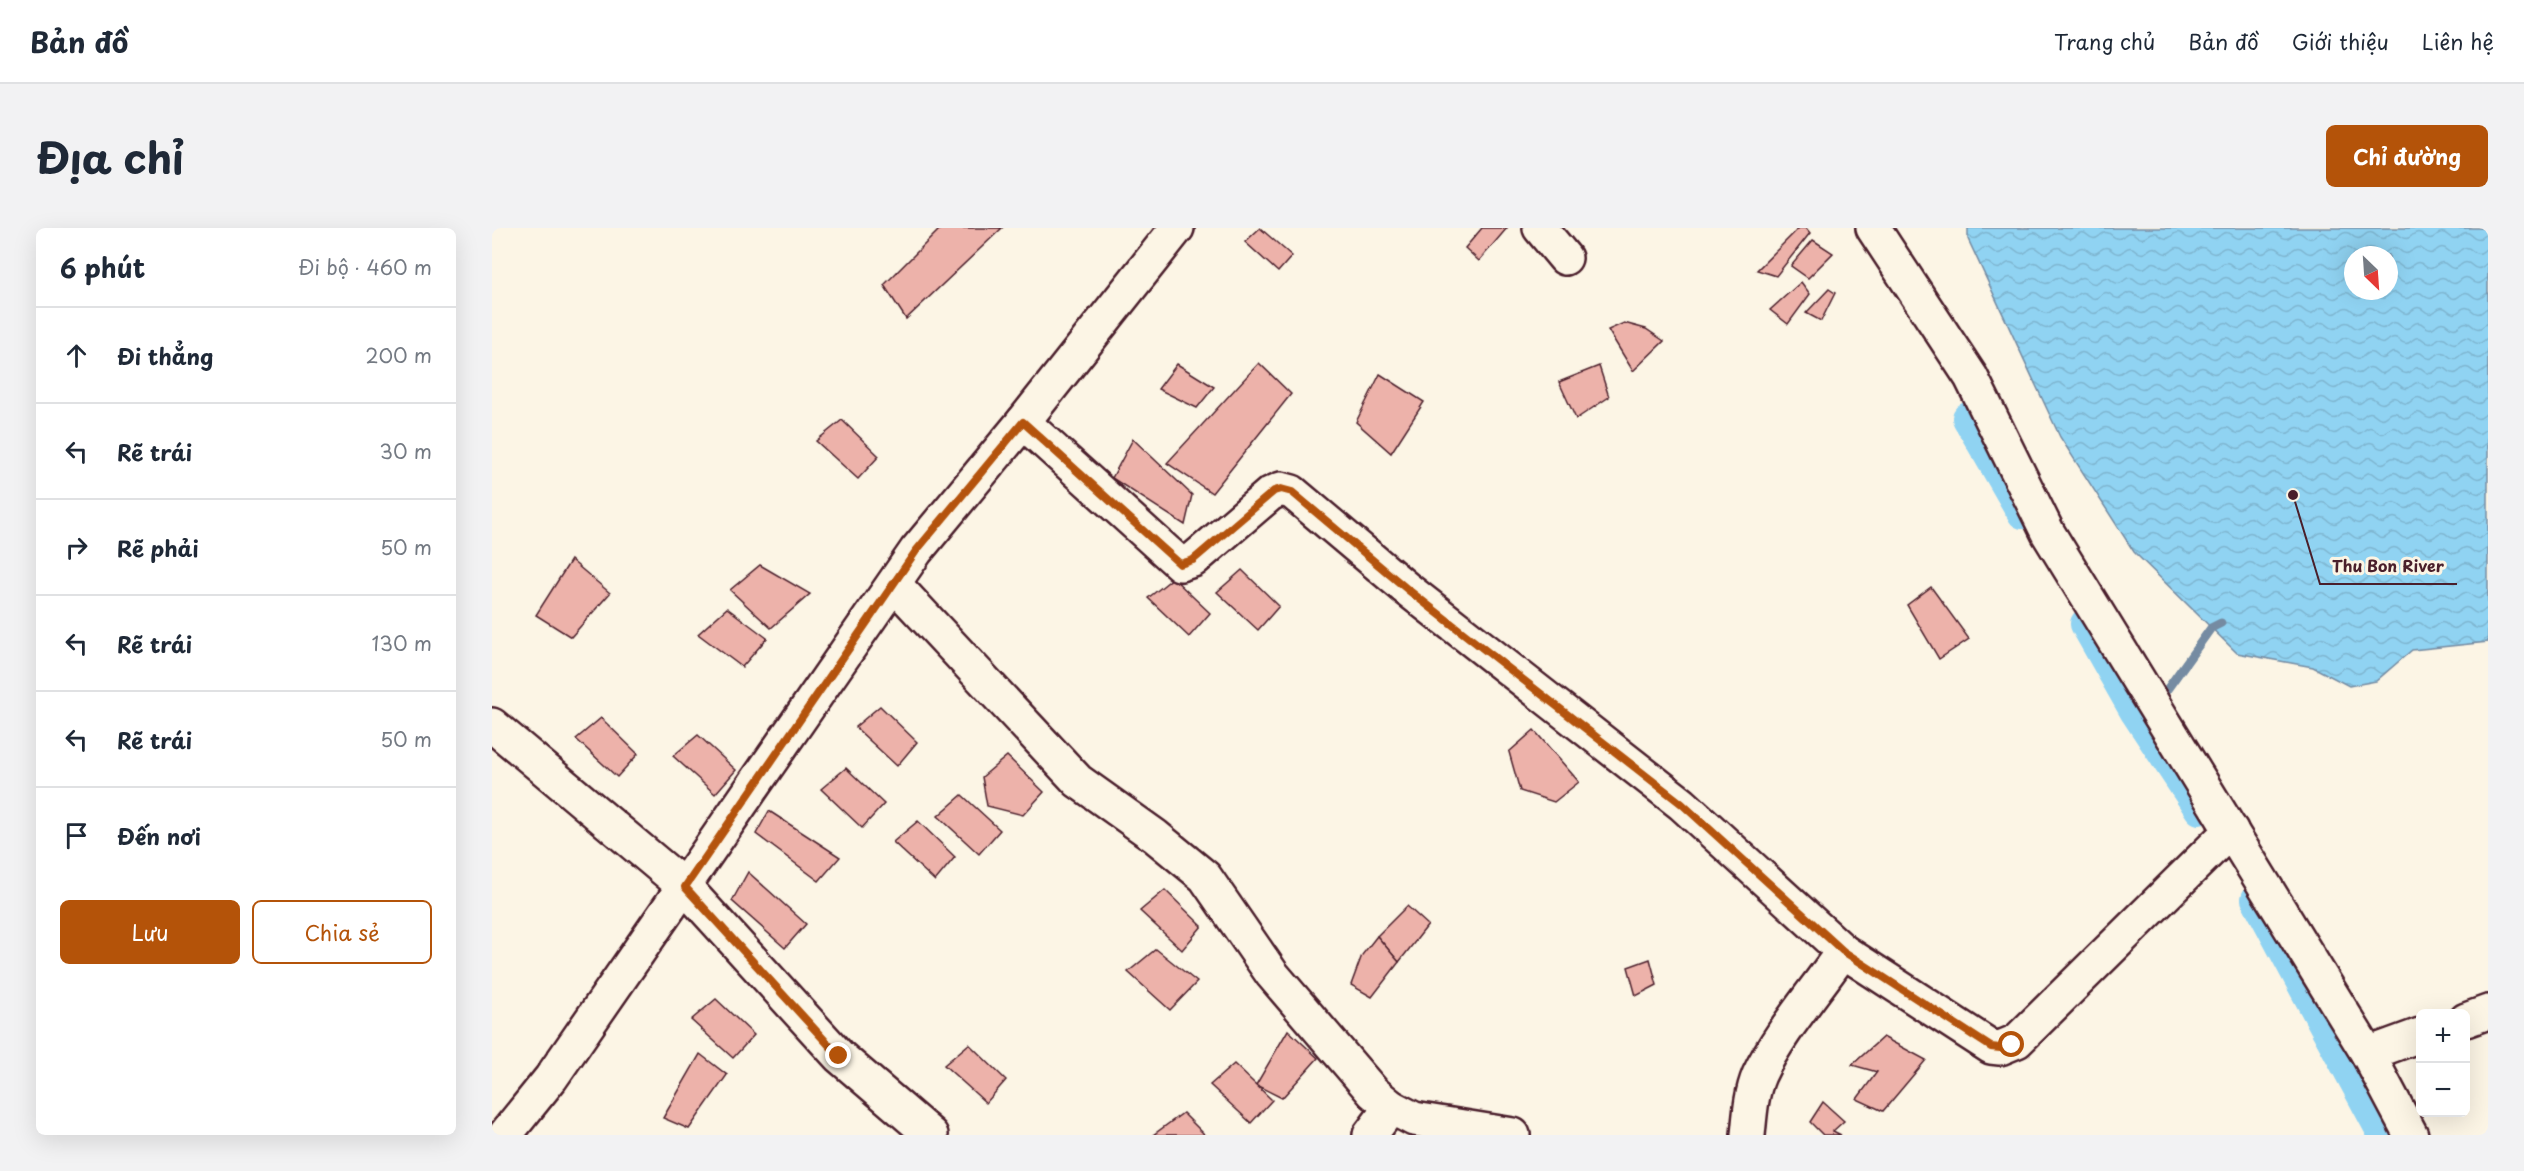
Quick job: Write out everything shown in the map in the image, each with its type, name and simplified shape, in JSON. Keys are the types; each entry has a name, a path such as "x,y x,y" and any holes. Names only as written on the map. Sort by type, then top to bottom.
{"street":[{"path":"505,1135 551,1078 916,551 1023,422 1177,228"},
{"path":"1540,228 1565,258"},
{"path":"1873,228 1971,377 2048,533 2224,837 2368,1054 2411,1135"},
{"path":"1023,422 1180,564 1193,560 1274,491 1281,489 1292,492 1407,589 1682,804 1843,951 1991,1047 2007,1047 2017,1041 2224,837"},
{"path":"894,584 1077,781 1155,836 1205,877 1272,974 1373,1092 1390,1107 1414,1119 1513,1135"},
{"path":"492,724 685,887 839,1056 931,1135"},
{"path":"1748,1135 1750,1112 1760,1075 1843,951"},
{"path":"2470,1019 2488,1012"},
{"path":"2368,1054 2416,1037"},
{"path":"1370,1135 1390,1107"}],"water":[{"path":"1968,228 2488,228 2488,642 2412,650 2376,681 2349,686 2313,667 2237,653 2134,552 2060,437 1968,239"}],"building":[{"path":"941,228 1002,228 906,319 884,285"},
{"path":"1260,228 1292,256 1278,272 1245,242"},
{"path":"1482,228 1507,228 1479,261 1465,248"},
{"path":"1799,228 1806,228 1810,233 1776,276 1757,270"},
{"path":"1813,240 1833,253 1808,278 1791,266"},
{"path":"1801,282 1810,294 1788,324 1770,310"},
{"path":"1829,289 1835,293 1821,321 1806,313"},
{"path":"1624,323 1646,329 1664,341 1633,371 1608,330"},
{"path":"1259,363 1291,394 1212,493 1167,463"},
{"path":"1177,364 1214,387 1197,408 1158,389"},
{"path":"1599,366 1609,397 1576,419 1559,382"},
{"path":"1380,374 1424,402 1391,453 1356,422"},
{"path":"842,420 879,456 858,479 816,441"},
{"path":"1133,439 1192,495 1185,525 1112,478"},
{"path":"571,560 610,593 571,637 536,615"},
{"path":"760,565 810,594 771,628 730,590"},
{"path":"1242,570 1279,606 1258,630 1217,592"},
{"path":"1173,578 1210,613 1189,637 1148,598"},
{"path":"1931,587 1969,639 1939,659 1907,605"},
{"path":"727,608 767,638 742,667 698,634"},
{"path":"880,706 917,742 897,766 855,727"},
{"path":"601,718 638,754 617,777 576,739"},
{"path":"1534,730 1579,782 1554,802 1520,791 1509,752"},
{"path":"698,735 736,770 715,794 673,756"},
{"path":"1007,756 1044,792 1023,815 987,806 982,777"},
{"path":"846,768 884,804 862,828 821,789"},
{"path":"962,795 1000,830 979,854 938,816"},
{"path":"769,811 840,857 819,881 756,834"},
{"path":"918,821 955,857 935,881 893,842"},
{"path":"748,872 806,924 785,948 732,901"},
{"path":"1165,890 1202,926 1182,950 1140,911"},
{"path":"1407,906 1428,925 1399,962 1377,936"},
{"path":"1377,936 1399,962 1372,997 1351,985 1362,955"},
{"path":"1156,949 1197,982 1170,1010 1128,972"},
{"path":"1650,959 1657,985 1636,996 1628,967"},
{"path":"716,999 754,1035 733,1058 691,1020"},
{"path":"1288,1030 1318,1058 1282,1098 1256,1085"},
{"path":"1883,1037 1926,1060 1883,1111 1857,1099 1877,1072 1852,1065"},
{"path":"969,1044 1006,1080 986,1103 944,1065"},
{"path":"700,1054 727,1075 689,1129 663,1118"},
{"path":"1234,1064 1272,1100 1251,1123 1210,1085"},
{"path":"1823,1102 1844,1121 1833,1131 1841,1135 1823,1135 1810,1122"},
{"path":"1183,1113 1205,1135 1153,1135"}],"waterway":[{"path":"1968,418 2023,513"},
{"path":"2163,695 2211,628 2221,623"},
{"path":"2086,624 2136,712 2200,809"},
{"path":"2257,899 2384,1135"}],"place":[{"name":"Thu Bon River","path":"2293,495"}],"route":[{"path":"839,1056 685,887 916,551 1023,422 1180,564 1193,560 1274,491 1281,489 1292,492 1407,589 1682,804 1843,951 1991,1047 2000,1048 2012,1045"}]}
